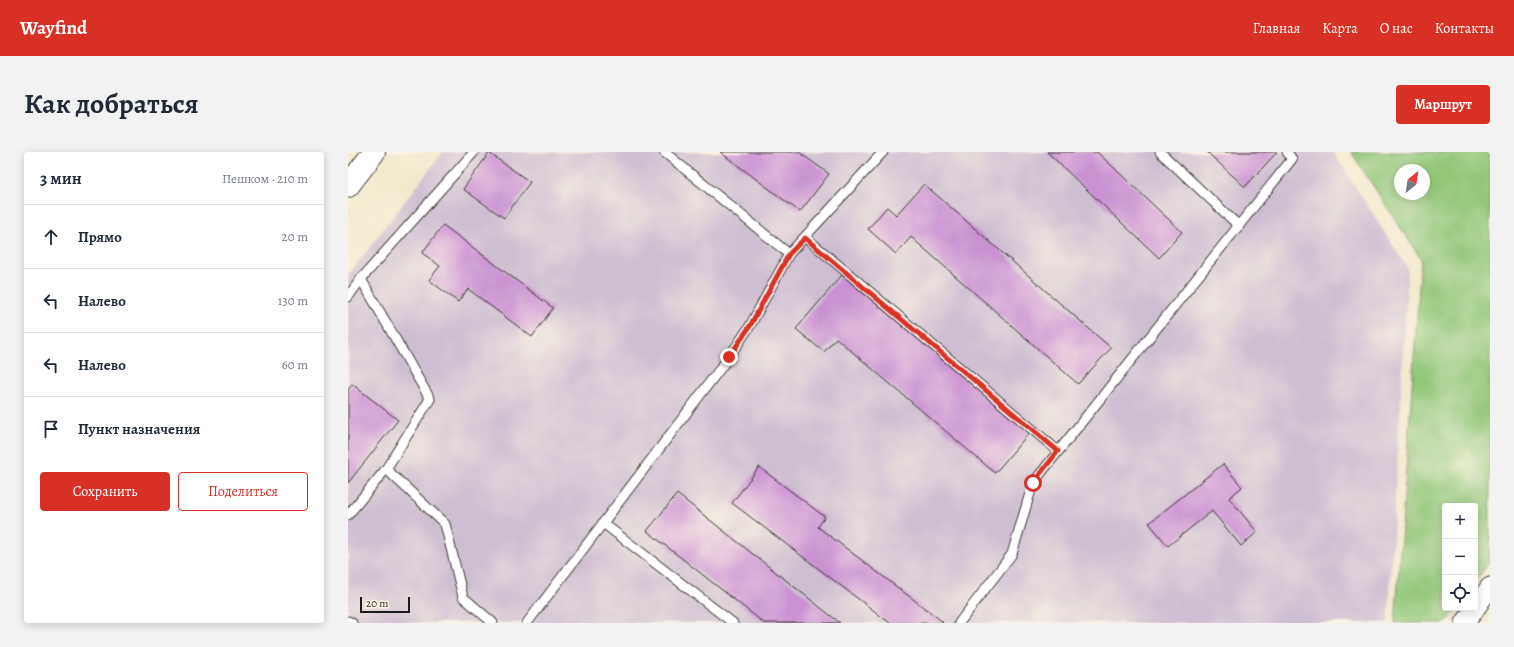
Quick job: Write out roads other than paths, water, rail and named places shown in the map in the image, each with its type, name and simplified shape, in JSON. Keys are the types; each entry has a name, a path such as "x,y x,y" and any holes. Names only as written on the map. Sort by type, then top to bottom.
{"highway":[{"path":"348,186 374,152"}],"street":[{"path":"1465,623 1490,587"}],"lane":[{"path":"348,297 361,279 474,152"},
{"path":"664,152 789,254"},
{"path":"527,623 729,357 750,326 789,254 883,152"},
{"path":"1160,152 1239,226"},
{"path":"959,623 1012,554 1033,483 1292,159 1287,152"},
{"path":"805,238 1058,451"},
{"path":"348,515 386,469 430,399 361,279"},
{"path":"386,469 445,524 463,597 493,623"},
{"path":"603,523 733,623"},
{"path":"348,621 352,623"}]}
